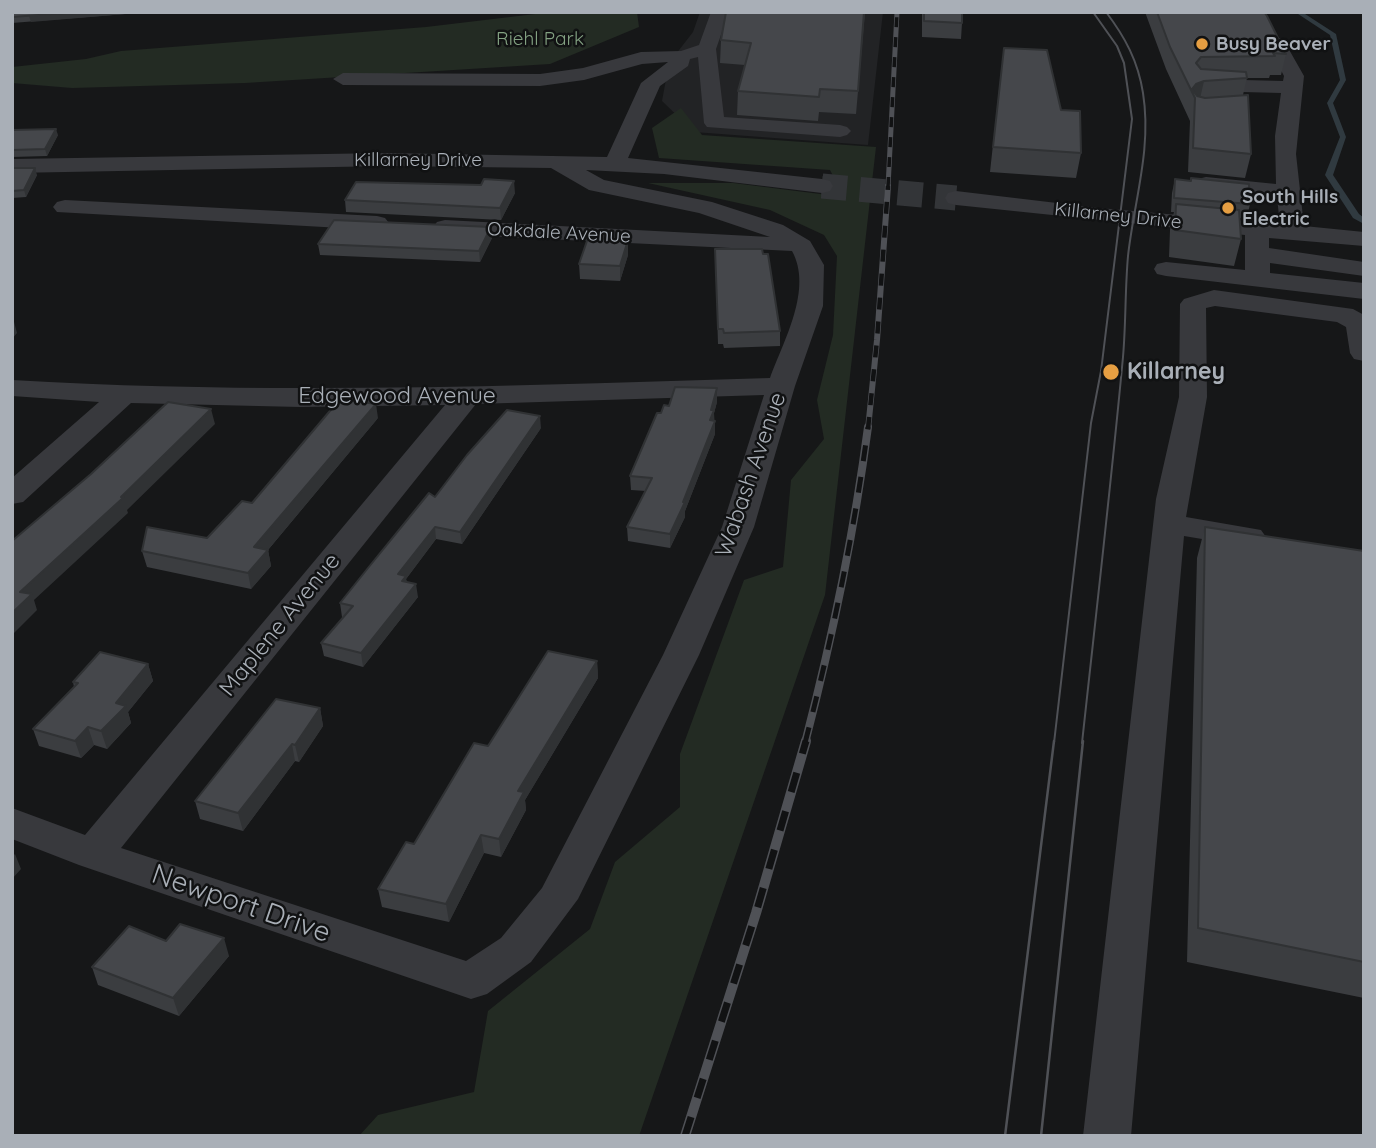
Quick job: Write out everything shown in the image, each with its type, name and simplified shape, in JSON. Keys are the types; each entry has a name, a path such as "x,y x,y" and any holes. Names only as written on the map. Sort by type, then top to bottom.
{"street":[{"path":"720,12 707,49 714,123 840,131"},
{"path":"1276,43 1294,76 1285,100 1284,177 1293,233"},
{"path":"343,79 540,80 584,74 641,58 679,56 707,49"},
{"path":"614,164 651,83 681,62 679,56"},
{"path":"1204,85 1285,100"},
{"name":"Killarney Drive","path":"12,166 387,159 556,162 614,164 822,186"},
{"path":"556,162 597,185 743,218 775,230 801,246"},
{"path":"1179,181 1286,192"},
{"name":"Killarney Drive","path":"956,198 1098,215 1258,254 1293,233 1364,239"},
{"path":"65,207 398,225"},
{"name":"Oakdale Avenue","path":"426,226 801,246"},
{"name":"Wabash Avenue","path":"471,981 516,950 557,899 681,654 738,527 781,386 810,306 812,265 801,246"},
{"path":"1258,254 1364,291"},
{"path":"1166,269 1258,254 1364,269"},
{"path":"1107,1136 1172,499 1193,397 1193,304 1214,298 1344,315 1359,323 1364,353"},
{"name":"Edgewood Avenue","path":"12,388 122,396 468,396 781,386"},
{"path":"12,495 122,396"},
{"name":"Maplene Avenue","path":"93,854 468,396"},
{"path":"1170,524 1285,543"},
{"name":"Newport Drive","path":"12,823 93,854 471,981"}],"shaded area":[{"path":"700,12 883,12 868,145 694,132 662,101 669,63 693,32"}],"green space":[{"name":"Riehl Park","path":"552,12 637,12 639,27 550,64 245,83 72,88 12,83 12,67 86,59 121,51 426,27"},
{"path":"681,108 702,135 876,147 825,595 639,1136 359,1136 378,1115 474,1092 488,1011 590,929 615,862 680,807 680,754 744,580 783,567 791,480 824,439 817,400 833,335 837,256 824,235 770,210 648,183 733,183 844,197 830,170 659,158 652,128"}],"building":[{"path":"12,12 78,12 12,17"},
{"path":"726,12 864,12 858,91 820,89 819,97 738,91 751,43 721,40"},
{"path":"924,12 962,12 962,23 924,21"},
{"path":"1157,12 1264,12 1267,16 1286,54 1201,57 1196,63 1201,69 1246,72 1247,78 1204,81 1192,89 1197,96 1205,98 1248,95 1251,154 1193,148 1195,98 1170,47"},
{"path":"1004,48 1047,50 1061,110 1080,111 1081,153 993,147"},
{"path":"56,129 45,149 12,150 12,130"},
{"path":"12,168 35,168 24,190 12,191"},
{"path":"1191,178 1249,184 1250,204 1174,198 1175,179 1191,181"},
{"path":"484,179 514,181 500,208 345,200 356,182 481,185"},
{"path":"1176,204 1239,210 1241,239 1175,230"},
{"path":"334,220 491,227 479,251 318,244"},
{"path":"588,238 628,240 620,266 579,264"},
{"path":"715,249 762,249 763,254 768,254 780,331 724,333 723,329 718,329"},
{"path":"675,387 717,388 710,420 715,421 670,534 627,527 652,478 630,476 657,413 661,413 664,405 669,406"},
{"path":"340,399 376,404 254,547 268,550 248,573 142,551 147,527 207,538 242,501 252,503"},
{"path":"168,402 211,409 121,497 124,497 20,592 32,594 12,613 12,541 91,474"},
{"path":"507,410 540,416 460,532 435,527 398,574 406,576 402,581 416,584 361,653 321,643 353,606 340,603 429,493 435,497 467,455"},
{"path":"1205,527 1364,551 1364,962 1198,928"},
{"path":"548,651 597,661 518,791 524,792 499,839 481,835 446,904 378,889 406,842 414,844 474,743 488,746"},
{"path":"100,652 148,664 116,703 126,706 101,731 88,727 75,741 33,729 78,683 73,682"},
{"path":"276,699 320,708 295,745 292,744 238,813 195,801"},
{"path":"180,924 224,938 173,998 92,967 129,926 166,941"}],"waterway":[{"path":"1298,12 1333,34 1343,80 1330,103 1343,137 1329,175 1356,216 1364,222"}],"tunnel":[{"path":"837,187 822,186 956,198"}],"tram line":[{"path":"1054,743 1091,423 1101,371 1132,119 1124,63 1117,46 1093,12"},
{"path":"1082,743 1123,357 1128,256 1145,134 1143,93 1138,70 1125,40 1106,12"},
{"path":"1005,1136 1054,741"},
{"path":"1041,1136 1083,741"}],"railway":[{"path":"888,187 897,12"},
{"path":"868,429 888,186"},
{"path":"805,743 841,586 868,427"},
{"path":"685,1136 756,913 806,741"}],"place":[{"name":"Busy Beaver","path":"1202,44"},
{"name":"South Hills Electric","path":"1228,208"},
{"name":"Killarney","path":"1111,372"}]}
